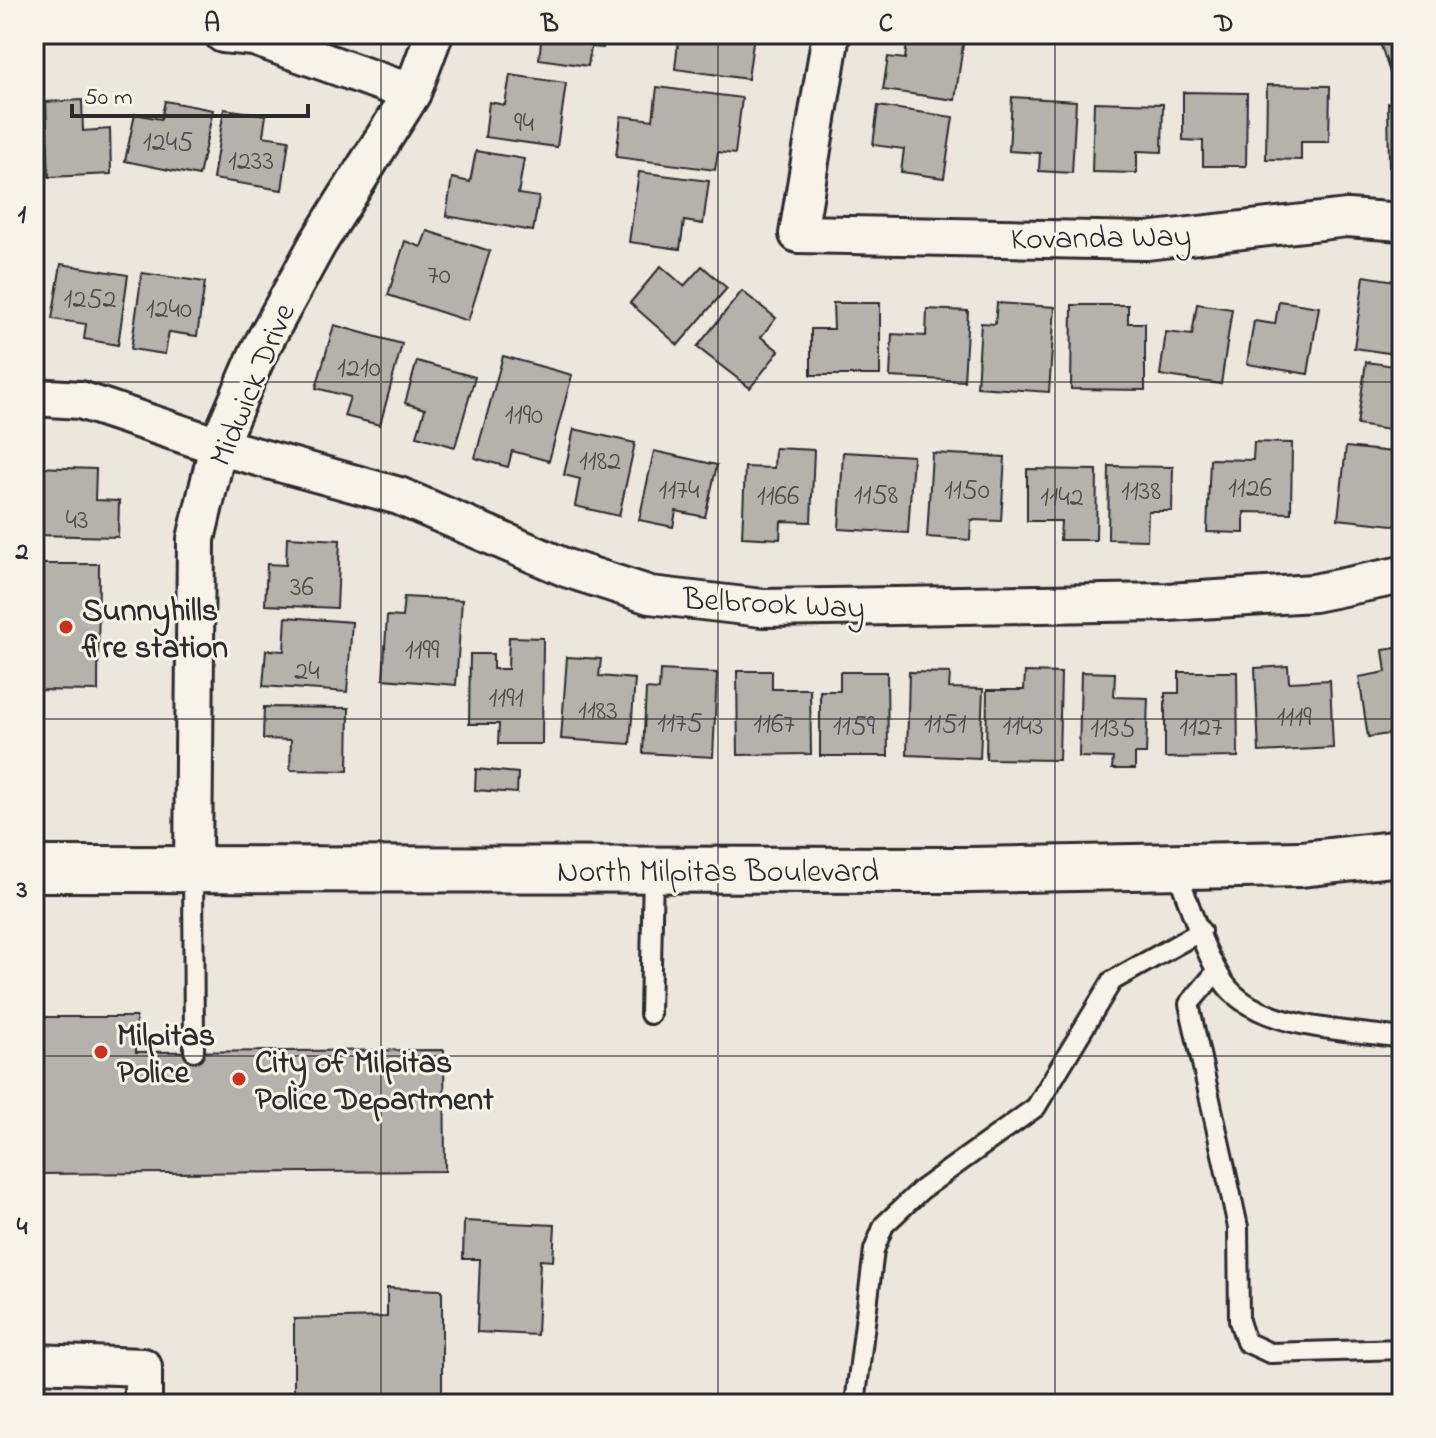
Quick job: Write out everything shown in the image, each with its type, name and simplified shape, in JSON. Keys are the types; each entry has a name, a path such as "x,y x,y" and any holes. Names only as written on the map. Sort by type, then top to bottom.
{"main road":[{"name":"North Milpitas Boulevard","path":"34,869 193,866 653,870 1175,866 1301,864 1402,853"}],"street":[{"path":"223,34 254,37 412,93"},
{"name":"Midwick Drive","path":"193,866 196,539 218,446 258,353 303,271 412,93 434,34"},
{"name":"Kovanda Way","path":"831,34 798,234 1146,241 1347,218 1402,222"},
{"name":"Belbrook Way","path":"34,397 80,400 218,446 399,496 566,568 650,595 762,608 1168,602 1314,593 1402,575"},
{"path":"34,1363 143,1367 143,1404"}],"lane":[{"path":"193,866 194,1051"},
{"path":"1175,866 1217,971 1230,990 1250,1007 1272,1017 1402,1038"},
{"path":"650,1014 653,870"},
{"path":"855,1404 874,1250 884,1225 921,1190 1036,1107 1112,981 1201,931"},
{"path":"1217,971 1189,1004 1238,1227 1239,1321 1246,1342 1270,1353 1402,1349"}],"building":[{"path":"542,34 606,34 603,48 591,47 588,66 539,59"},
{"path":"679,34 754,35 748,79 675,69"},
{"path":"908,34 964,38 955,100 883,90 888,57 905,59"},
{"path":"1213,34 1255,34 1254,44 1212,41"},
{"path":"1377,34 1402,34 1402,95 1398,96"},
{"path":"510,75 566,83 557,147 485,137 489,102 505,105"},
{"path":"1267,85 1330,86 1329,142 1301,142 1301,160 1266,159"},
{"path":"657,87 742,98 735,154 718,152 715,170 616,157 621,116 653,120"},
{"path":"1183,92 1247,93 1246,166 1203,166 1203,141 1183,140"},
{"path":"1012,97 1076,101 1072,173 1039,171 1040,153 1009,151"},
{"path":"82,100 83,131 110,129 111,174 49,177 46,102"},
{"path":"165,101 213,110 199,176 125,161 135,114 161,119"},
{"path":"1094,102 1163,104 1162,152 1137,151 1137,173 1092,172"},
{"path":"1388,103 1402,103 1402,167 1389,167"},
{"path":"878,106 953,117 944,178 901,172 904,149 873,145"},
{"path":"224,109 266,115 263,136 289,140 282,190 213,179"},
{"path":"476,151 524,159 518,194 539,197 533,231 446,216 452,178 470,182"},
{"path":"639,172 709,181 703,224 684,221 680,249 629,242"},
{"path":"427,231 490,251 468,321 388,295 405,241 421,247"},
{"path":"61,264 128,275 118,345 84,339 86,324 52,319"},
{"path":"661,266 684,286 702,266 727,288 678,345 630,303"},
{"path":"142,273 205,282 197,336 169,332 165,354 131,349"},
{"path":"1364,276 1402,282 1402,355 1354,348"},
{"path":"742,291 776,318 761,337 779,351 750,388 697,347"},
{"path":"1279,301 1319,307 1308,374 1247,364 1254,321 1275,324"},
{"path":"833,303 880,303 880,375 811,375 811,329 834,329"},
{"path":"997,303 1055,307 1049,392 977,387 981,323 995,324"},
{"path":"1197,304 1232,309 1221,384 1160,375 1166,332 1192,335"},
{"path":"1072,305 1128,305 1128,323 1145,323 1145,390 1071,389"},
{"path":"927,309 968,311 964,381 890,377 892,334 926,336"},
{"path":"334,325 402,344 380,425 344,416 350,397 316,388"},
{"path":"503,356 572,375 549,461 512,451 508,467 475,458"},
{"path":"417,361 475,377 455,447 417,436 425,409 405,403"},
{"path":"1366,362 1402,367 1402,432 1357,425"},
{"path":"574,429 635,443 619,516 575,506 580,479 564,475"},
{"path":"1254,442 1292,443 1291,513 1244,512 1244,533 1207,532 1210,459 1253,460"},
{"path":"1346,447 1402,453 1402,526 1338,519"},
{"path":"775,448 814,450 811,522 781,521 780,539 742,537 745,467 774,468"},
{"path":"654,451 717,465 705,517 676,511 673,527 639,520"},
{"path":"843,452 913,456 908,533 839,529"},
{"path":"932,453 1005,457 1001,521 971,520 970,540 927,537"},
{"path":"1109,466 1173,467 1172,511 1148,511 1147,540 1108,539"},
{"path":"34,467 96,469 95,500 119,501 118,537 34,535"},
{"path":"1027,469 1097,470 1096,540 1060,540 1061,521 1027,521"},
{"path":"287,537 340,540 337,608 265,605 267,564 286,565"},
{"name":"Sunnyhills fire station","path":"34,564 99,564 98,691 34,690"},
{"path":"404,597 462,600 456,685 383,679 387,616 402,617"},
{"path":"286,617 352,622 347,692 263,686 266,650 284,651"},
{"path":"509,637 543,638 542,744 498,744 499,724 469,724 470,654 493,654 493,669 508,669"},
{"path":"1402,647 1402,732 1368,737 1359,677 1386,672 1383,650"},
{"path":"567,657 601,659 599,676 635,679 630,744 561,739"},
{"path":"1288,666 1289,682 1330,680 1333,748 1259,752 1255,668"},
{"path":"660,670 717,673 713,757 643,753 646,689 659,690"},
{"path":"737,671 772,671 772,689 810,689 811,754 738,755"},
{"path":"840,672 887,672 888,756 820,756 820,691 840,691"},
{"path":"909,672 950,673 949,688 983,689 980,758 907,755"},
{"path":"1025,672 1061,673 1059,760 986,759 987,690 1024,690"},
{"path":"1081,672 1115,673 1114,697 1148,698 1146,754 1135,754 1135,769 1112,769 1113,758 1079,757"},
{"path":"1179,672 1237,672 1238,757 1165,758 1165,693 1179,693"},
{"path":"264,707 349,708 348,771 290,770 291,740 263,739"},
{"path":"476,769 518,773 517,793 475,790"},
{"name":"City of Milpitas Police Department","path":"34,1017 136,1017 136,1052 444,1050 445,1171 37,1174"},
{"path":"464,1221 555,1225 553,1261 540,1260 537,1335 477,1332 480,1259 463,1259"},
{"path":"387,1288 442,1290 442,1404 294,1404 294,1319 387,1317"}],"place":[{"name":"Sunnyhills fire station","path":"66,627"},
{"name":"Milpitas Police","path":"101,1052"},
{"name":"City of Milpitas Police Department","path":"239,1079"}]}
